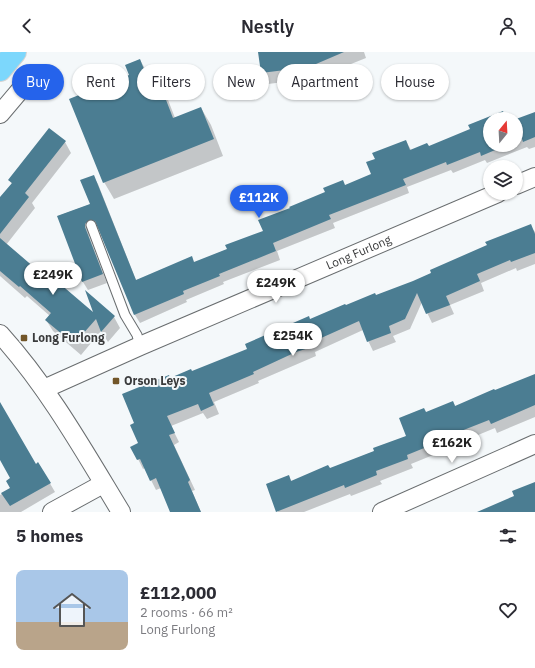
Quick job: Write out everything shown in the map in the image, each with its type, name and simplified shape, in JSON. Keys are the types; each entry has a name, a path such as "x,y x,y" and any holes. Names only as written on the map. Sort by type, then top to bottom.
{"highway":[{"path":"0,70 15,52"}],"street":[{"path":"0,114 12,100"},
{"path":"523,182 535,177"},
{"name":"Long Furlong","path":"44,389 140,346 483,199"},
{"path":"0,334 44,389 121,512"},
{"path":"382,512 535,444"},
{"path":"52,512 104,484"}],"lane":[{"path":"91,225 124,315 137,335 140,346"}],"building":[{"path":"258,52 344,52 316,64 277,64 277,71 269,72 269,64 260,64"},
{"path":"140,59 142,64 137,64 137,100 166,100 173,118 201,107 214,139 103,183 69,99 72,98 72,100 129,100 129,64 128,64"},
{"path":"535,112 535,137 523,142 523,116"},
{"path":"483,119 483,152 490,152 481,156 480,152 447,165 446,162 403,179 406,185 329,215 331,219 273,243 276,251 219,274 220,276 183,291 184,294 134,315 95,221 89,220 85,224 85,227 103,274 82,282 57,216 90,204 80,180 94,175 136,280 192,256 194,262 227,249 225,245 263,231 258,220 290,208 289,207 325,192 323,188 343,180 345,185 371,174 366,162 375,159 372,153 406,140 410,150 427,143 429,146 470,129 468,125"},
{"path":"49,128 66,141 25,193 29,197 0,234 0,197 12,183 8,180"},
{"path":"531,224 535,234 535,253 511,262 510,260 477,274 480,281 446,296 450,305 426,314 417,293 405,319 389,326 391,333 367,342 359,321 310,343 312,347 296,352 253,372 254,374 209,393 214,405 201,411 198,404 167,416 175,433 169,435 190,480 188,482 201,512 170,512 156,478 150,481 140,459 137,460 130,447 138,443 130,425 134,423 122,394 169,375 170,378 191,369 192,371 247,349 245,344 309,316 310,319 345,304 346,305 375,293 376,295 413,281 431,273 430,270 487,245 485,242"},
{"path":"0,238 35,268 38,265 93,312 85,290 115,316 101,332 96,319 74,344 45,320 51,313 0,271"},
{"path":"535,374 535,405 491,424 489,420 433,442 434,444 407,455 408,459 376,471 377,475 345,488 344,485 276,512 266,484 289,475 291,481 328,465 330,468 374,451 373,448 406,436 399,418 424,408 426,412 453,401 455,406 494,389 495,390"},
{"path":"0,402 36,464 38,462 51,483 10,506 1,493 10,488 6,481 10,478 0,460"},
{"path":"535,482 535,512 477,512 514,496 512,491"}],"place":[{"name":"Long Furlong","path":"24,338"},
{"name":"Orson Leys","path":"116,381"}]}
